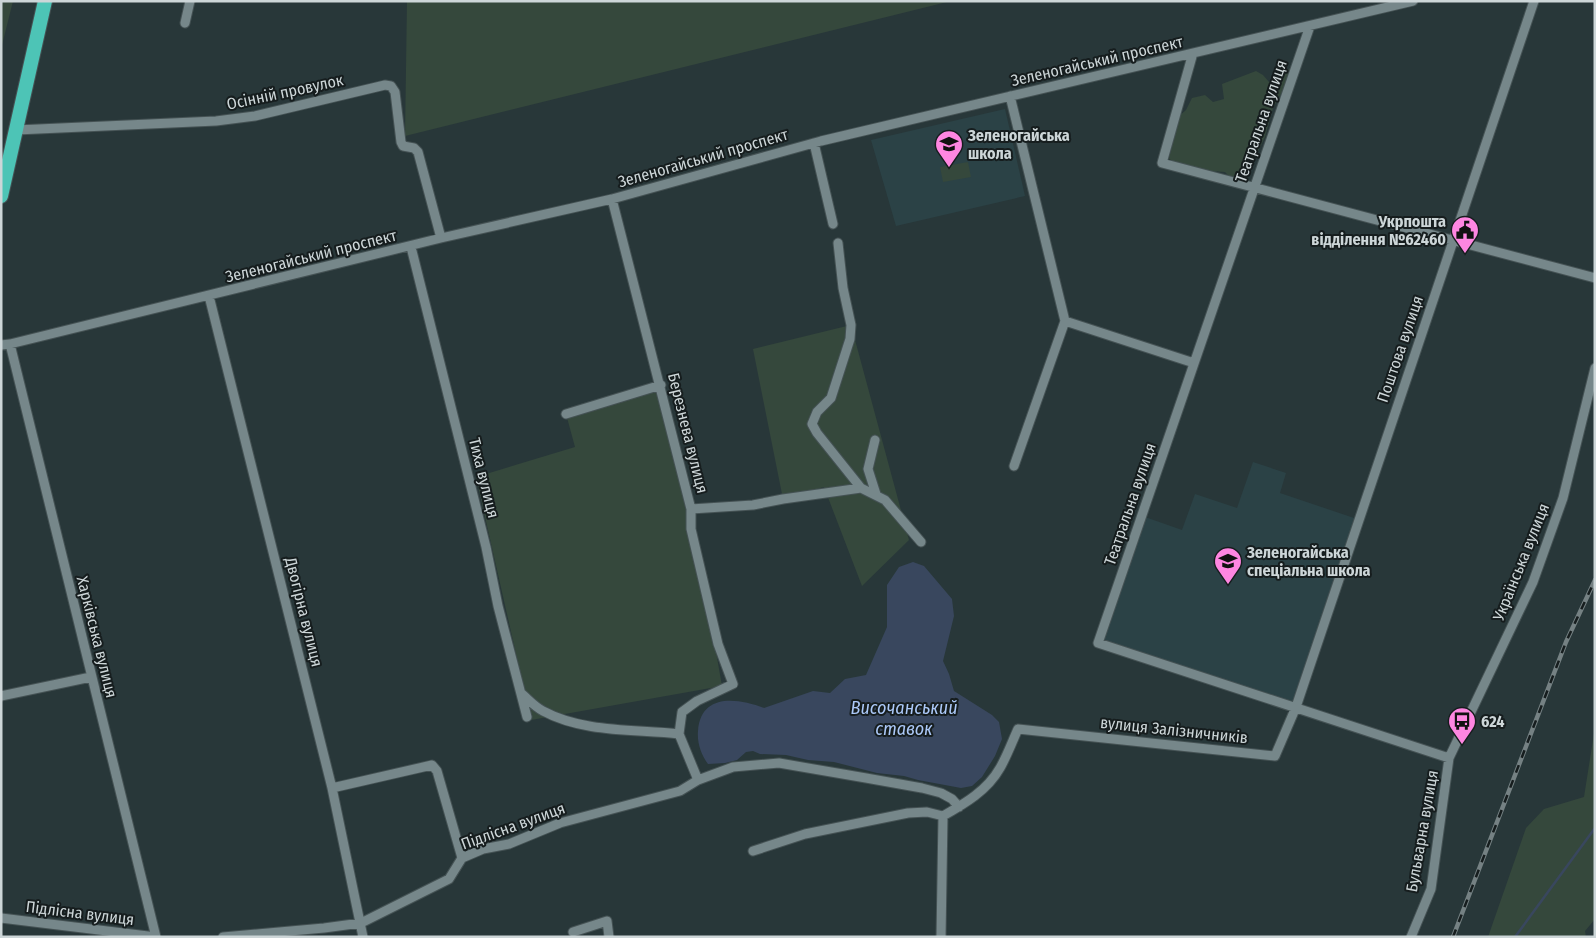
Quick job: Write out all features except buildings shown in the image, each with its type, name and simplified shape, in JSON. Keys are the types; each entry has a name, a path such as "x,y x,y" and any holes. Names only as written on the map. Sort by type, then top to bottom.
{"highway":[{"path":"1,196 45,1"}],"street":[{"path":"185,23 190,1"},
{"name":"Зеленогайський проспект","path":"6,344 411,247 441,238 612,199 814,143 1310,26 1393,4 1413,1"},
{"name":"Поштова вулиця","path":"1296,707 1534,1"},
{"name":"Театральна вулиця","path":"1310,26 1098,642 1450,758"},
{"path":"1192,53 1162,163 1595,278"},
{"name":"Осінній провулок","path":"16,130 216,121 255,116 385,85 391,86 395,92 401,142 403,146 414,148 418,152 441,238"},
{"path":"1010,96 1065,322 1014,466"},
{"path":"814,143 833,224"},
{"name":"Березнева вулиця","path":"612,199 661,385 691,509 753,505 861,488"},
{"path":"838,243 842,288 851,325 850,339 830,398 817,412 812,424 817,434 861,488 885,500 921,542"},
{"name":"Тиха вулиця","path":"411,247 527,718"},
{"name":"Двогірна вулиця","path":"209,296 332,788 363,937"},
{"path":"1065,322 1194,364"},
{"name":"Харківська вулиця","path":"6,344 92,677 156,937"},
{"name":"Українська вулиця","path":"1450,758 1533,582 1563,498 1595,368"},
{"path":"566,414 661,385"},
{"path":"875,440 868,469 876,494"},
{"path":"691,509 691,529 718,644 733,684 697,701 682,712 679,734 698,780"},
{"path":"1,696 92,677"},
{"path":"522,694 542,710 562,720 612,729 679,734"},
{"name":"вулиця Залізничників","path":"959,807 982,790 999,770 1018,729 1275,756 1296,707"},
{"name":"Бульварна вулиця","path":"1411,937 1431,889 1450,758"},
{"name":"Підлісна вулиця","path":"223,937 361,923 449,879 462,858 483,849 509,844 560,823 680,791 698,780 733,767 779,763 922,788 940,793 952,799 959,807"},
{"path":"332,788 432,765 436,771 462,858"},
{"path":"753,851 805,834 908,813 927,812 943,816 959,807"},
{"path":"941,937 943,816"},
{"name":"Підлісна вулиця","path":"1,918 156,937"},
{"path":"573,932 606,921 609,937"}],"shaded area":[{"name":"Зеленогайська школа","path":"1005,109 1025,196 896,226 871,140"},
{"name":"Зеленогайська спеціальна школа","path":"1253,462 1286,473 1280,493 1357,519 1294,705 1102,640 1145,517 1182,530 1195,494 1237,508"}],"green space":[{"path":"1,1 13,1 1,49"},
{"path":"407,1 951,1 405,136"},
{"path":"1289,69 1285,87 1273,108 1265,137 1252,164 1247,180 1232,179 1225,172 1189,167 1169,159 1178,117 1186,110 1192,98 1205,95 1213,102 1224,99 1222,84 1256,71 1269,82 1283,70"},
{"path":"968,162 971,177 943,182 940,167"},
{"path":"851,325 909,540 862,586 824,487 783,499 753,349"},
{"path":"661,385 691,509 722,686 531,720 476,477 575,447 566,414"},
{"path":"1595,727 1595,919 1585,931 1586,937 1488,937 1526,828 1544,809 1584,797"}],"water":[{"name":"Височанський ставок","path":"913,562 924,566 952,599 954,616 943,661 954,691 992,715 999,722 1002,739 995,756 982,777 972,786 961,788 904,776 877,773 834,762 808,760 786,755 760,754 753,751 746,752 737,760 708,764 700,748 698,731 706,710 713,704 722,701 732,701 764,708 813,691 830,693 845,679 866,675 887,627 887,585 899,567"}],"waterway":[{"path":"1515,937 1595,828"}],"railway":[{"path":"1453,937 1566,642 1595,580"}],"place":[{"name":"Зеленогайська школа","path":"949,168"},
{"name":"Укрпошта відділення №62460","path":"1465,254"},
{"name":"Зеленогайська спеціальна школа","path":"1228,585"},
{"name":"624","path":"1462,745"}]}
